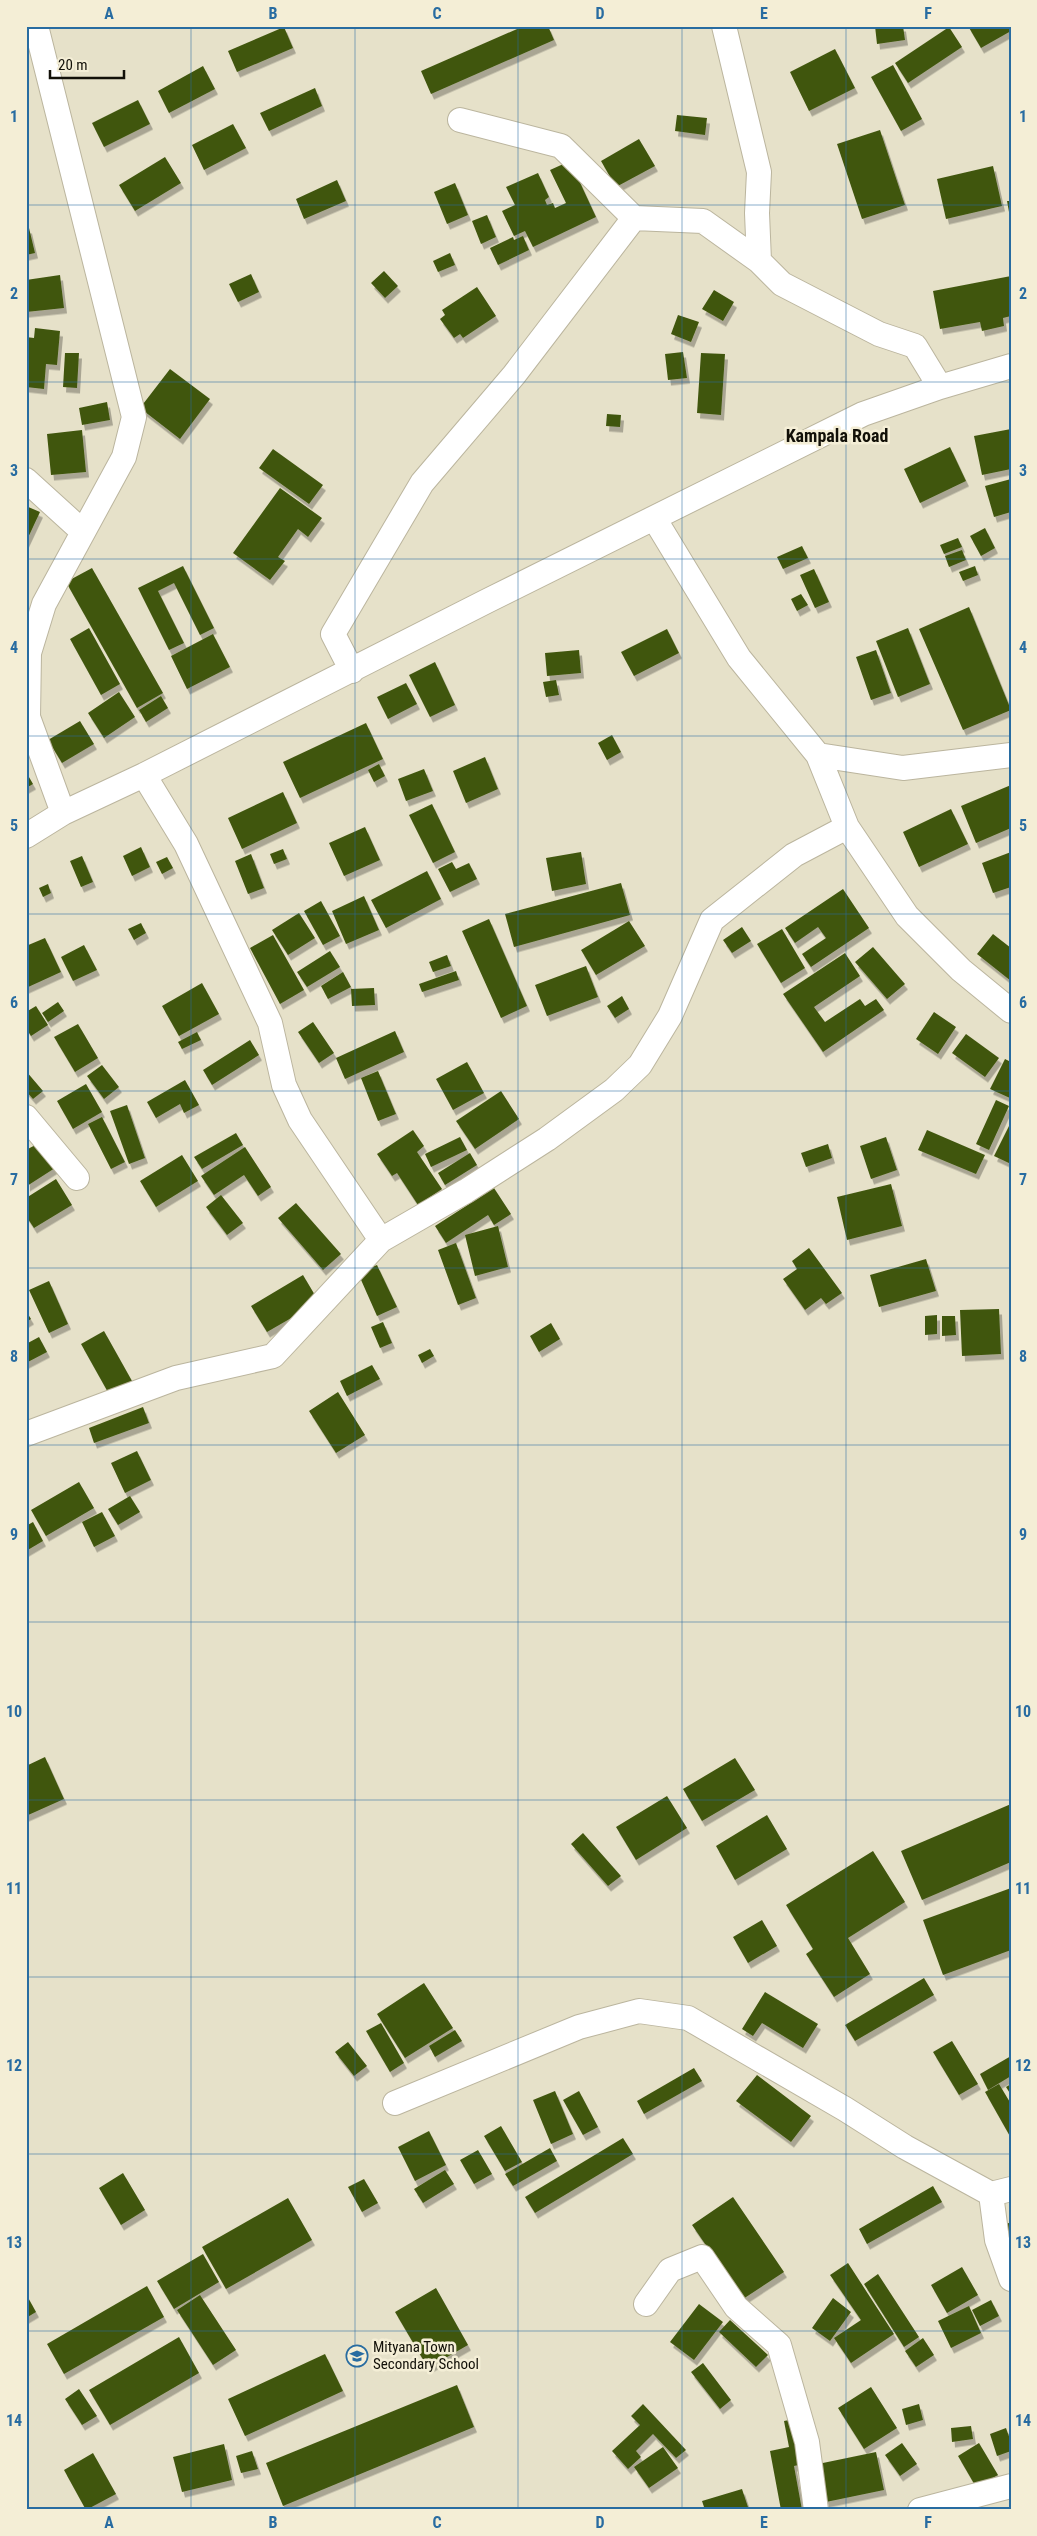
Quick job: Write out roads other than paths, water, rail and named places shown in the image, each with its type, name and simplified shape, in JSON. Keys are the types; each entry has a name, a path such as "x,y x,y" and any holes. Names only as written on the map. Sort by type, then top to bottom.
{"street":[{"path":"36,26 134,417 124,457 82,531 44,604 29,653 28,717 63,813"},
{"path":"724,26 760,172 757,213 760,261"},
{"path":"460,120 561,146 634,218 703,221 760,261 782,284 879,334 915,346 940,387"},
{"path":"352,671 333,634 422,482 514,375 634,218"},
{"path":"26,836 63,813 144,775 487,601 863,414 940,387 1011,366"},
{"path":"26,480 82,531"},
{"path":"654,518 739,658 818,755 847,826 907,916 961,970 1011,1011"},
{"path":"818,755 903,768 1011,755"},
{"path":"144,775 186,844 270,1023 284,1085 300,1120 381,1240"},
{"path":"26,1434 176,1378 273,1356 381,1240 466,1191 539,1144 614,1090 640,1065 670,1016 712,920 794,855 847,826"},
{"path":"26,1118 77,1178"},
{"path":"395,2103 579,2027 640,2010 688,2018 845,2109 904,2148 1001,2192 997,2240 1011,2279"},
{"path":"646,2304 670,2270 702,2257 736,2307 779,2346 807,2442 816,2510"},
{"path":"920,2510 1011,2486"}],"place":[{"name":"Mityana Town Secondary School","path":"357,2356"}],"district":[{"name":"Kampala Road","path":"837,435"}]}
